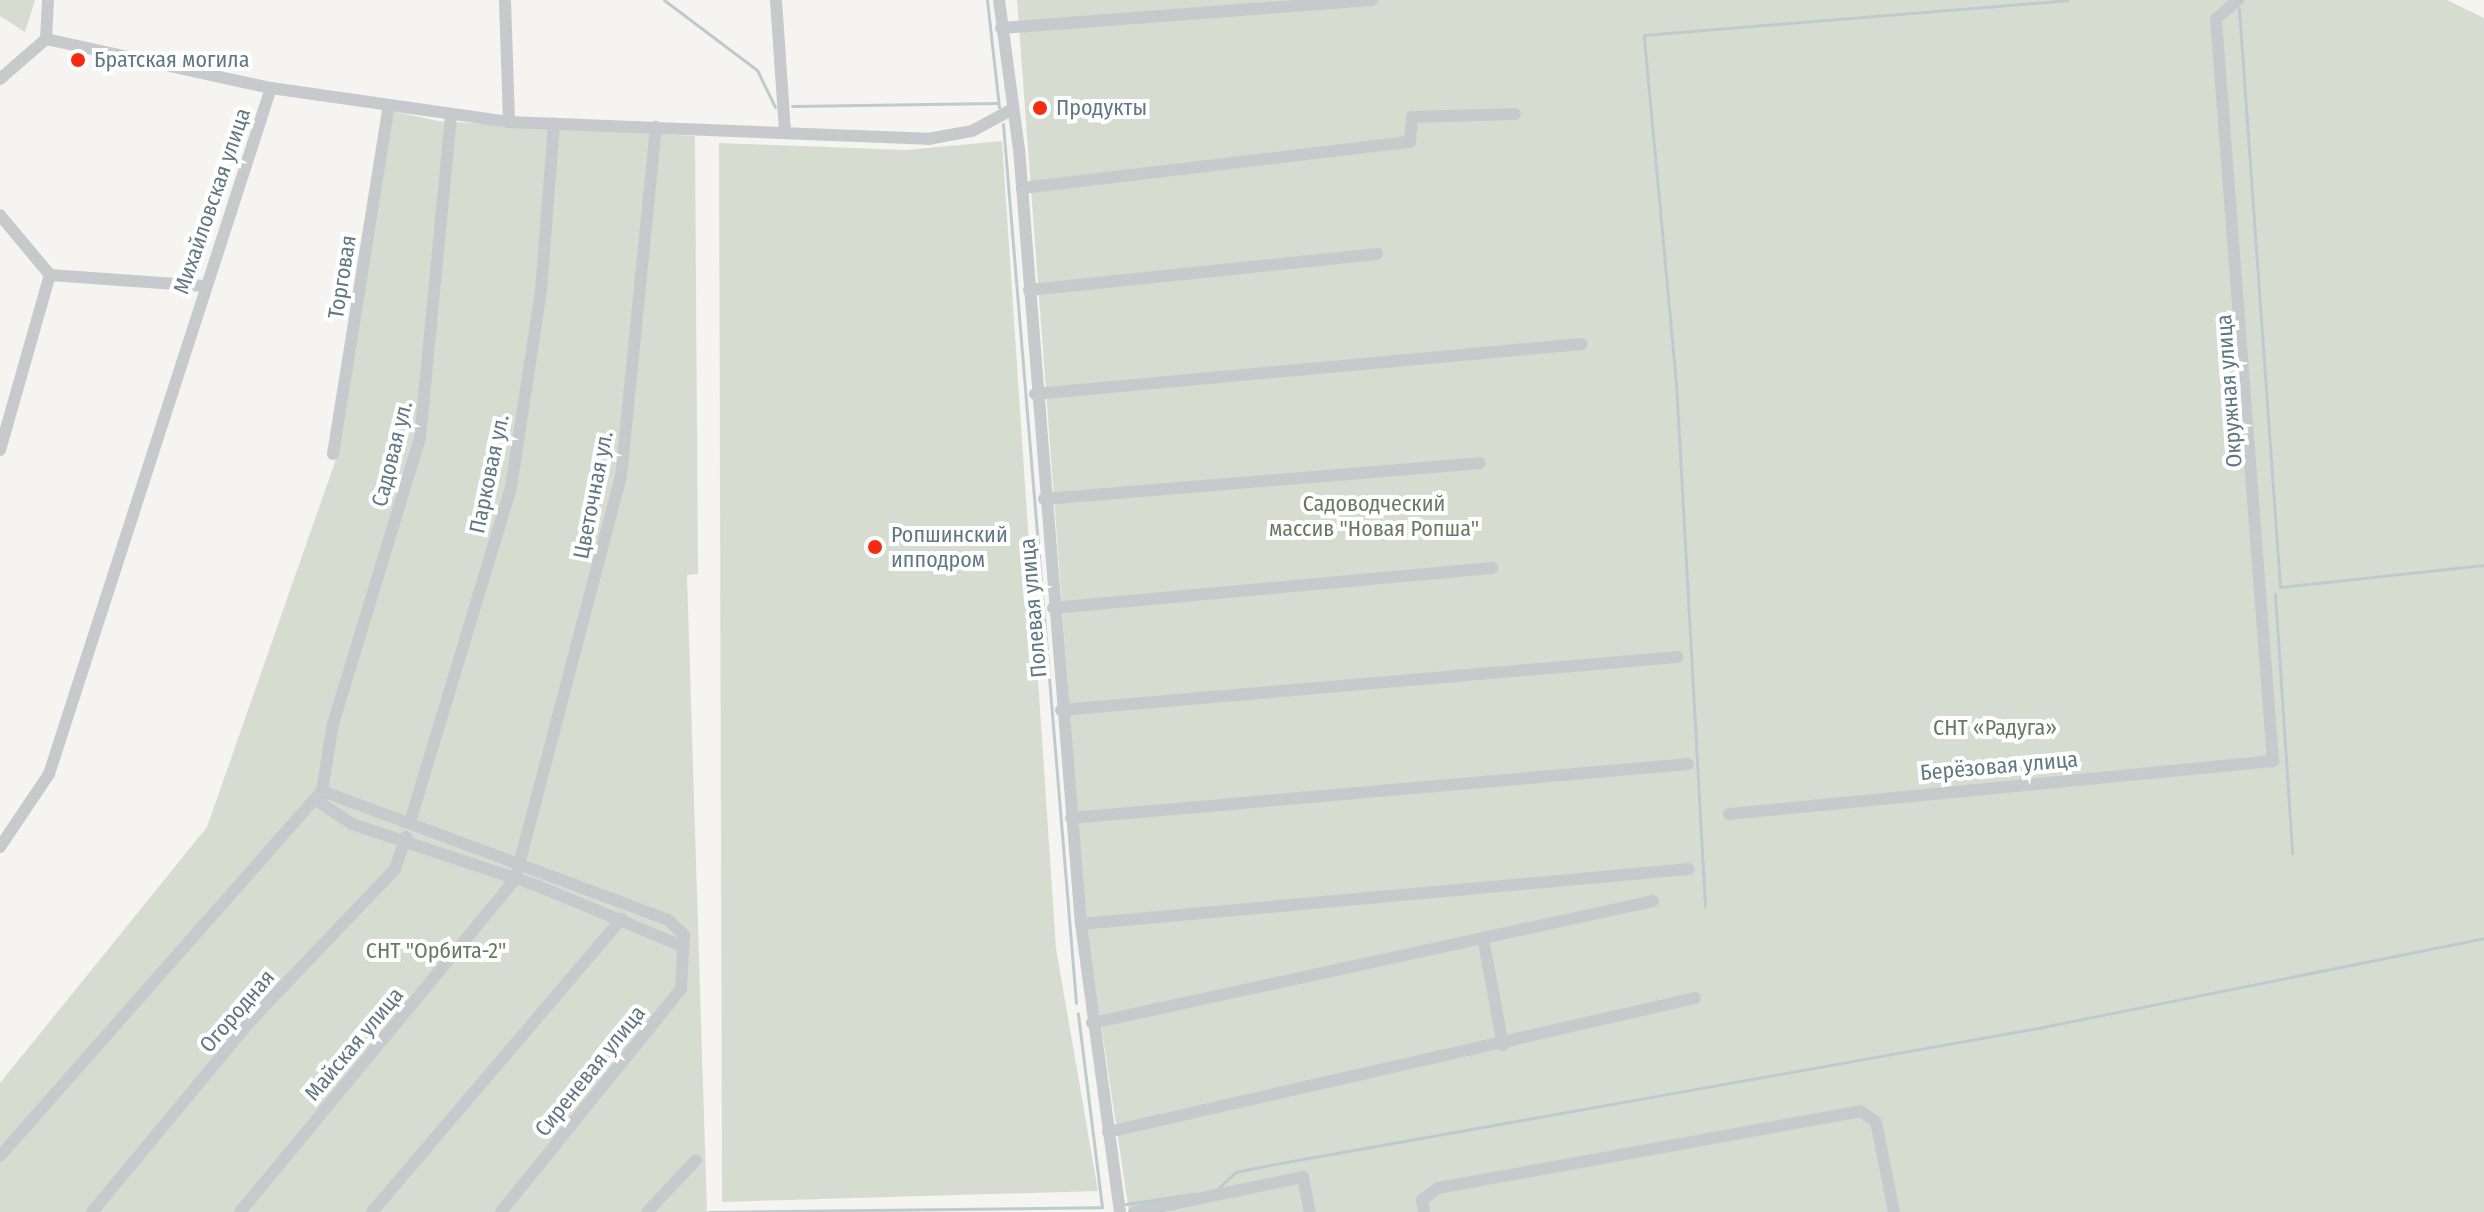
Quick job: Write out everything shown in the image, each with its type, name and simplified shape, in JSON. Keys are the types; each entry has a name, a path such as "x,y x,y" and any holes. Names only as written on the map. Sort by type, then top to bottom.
{"street":[{"path":"0,79 46,39 48,0"},
{"path":"505,0 509,122"},
{"path":"776,0 785,133"},
{"name":"Полевая улица","path":"999,0 1022,188 1035,394 1081,924 1120,1212"},
{"path":"1001,28 1372,0"},
{"name":"Окружная улица","path":"2238,0 2216,19 2273,761"},
{"path":"46,39 271,88"},
{"name":"Михайловская улица","path":"0,847 49,774 204,286 271,88 451,117 509,122 928,139 972,131 1011,110"},
{"name":"Торговая","path":"333,454 389,106"},
{"path":"1022,188 1410,142 1412,117 1515,114"},
{"name":"Садовая ул.","path":"319,795 333,724 420,438 451,117"},
{"name":"Парковая ул.","path":"410,822 511,487 541,290 554,124"},
{"name":"Цветочная ул.","path":"520,861 621,477 656,127"},
{"path":"0,215 50,275 204,286"},
{"path":"1029,290 1377,254"},
{"path":"0,450 50,275"},
{"path":"1035,394 1582,344"},
{"path":"1044,499 1480,463"},
{"path":"1053,608 1492,568"},
{"path":"1061,710 1678,657"},
{"name":"Берёзовая улица","path":"1729,814 2273,761"},
{"path":"1071,818 1688,764"},
{"path":"0,1156 305,803 319,795 410,822 520,861 667,919 684,935 682,946 621,919 406,837 352,824 319,795"},
{"name":"Огородная","path":"92,1212 255,1016 395,869 406,837"},
{"name":"Майская улица","path":"240,1212 515,880 520,861"},
{"path":"1081,924 1689,869"},
{"path":"1092,1023 1653,901"},
{"path":"372,1212 621,919"},
{"path":"1483,938 1503,1045"},
{"name":"Сиреневая улица","path":"501,1212 681,989 682,946"},
{"path":"1108,1132 1503,1045 1695,998"},
{"path":"1424,1212 1422,1200 1438,1188 1860,1111 1876,1122 1894,1212"},
{"path":"647,1212 696,1160"},
{"path":"1134,1212 1202,1206 1303,1177 1310,1212"}],"green space":[{"path":"0,0 35,0 25,32 0,16"},
{"path":"1017,0 2447,0 2484,18 2484,1212 1129,1212 1085,917"},
{"name":"СНТ \"Орбита-2\"","path":"392,111 438,121 695,136 698,574 687,575 707,1212 0,1212 0,1083 207,827 335,462"},
{"name":"Ропшинский ипподром","path":"1002,141 1056,948 1098,1191 722,1202 719,143 906,150"}],"waterway":[{"path":"664,0 757,70 775,107"},
{"path":"987,0 999,107"},
{"path":"1705,906 1676,383 1644,35 2068,0"},
{"path":"2239,9 2280,587 2484,565"},
{"path":"792,106 998,103"},
{"path":"1003,124 1076,1003"},
{"path":"2275,594 2292,853"},
{"path":"1216,1190 1236,1172 1264,1166 2038,1028 2484,938"},
{"path":"709,1212 1102,1207 1078,1013"},
{"path":"1126,1204 1193,1194"}],"place":[{"name":"Братская могила","path":"78,60"},
{"name":"Продукты","path":"1040,108"},
{"name":"Ропшинский ипподром","path":"875,547"}],"park label":[{"name":"Садоводческий массив \"Новая Ропша\"","path":"1374,516"},
{"name":"СНТ «Радуга»","path":"1995,728"}]}
